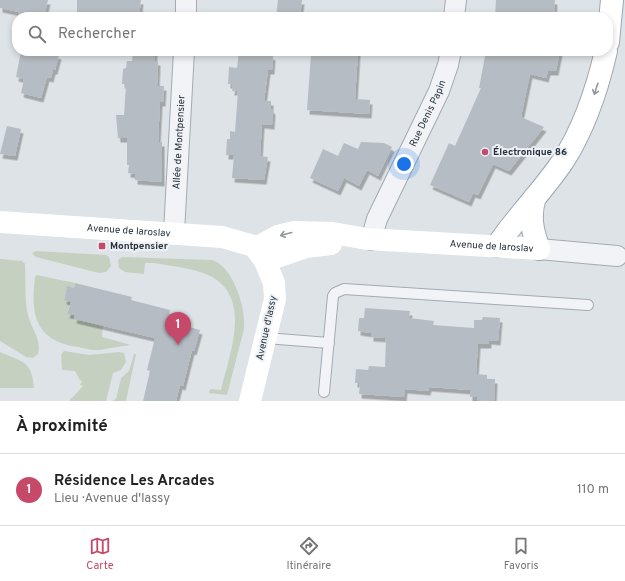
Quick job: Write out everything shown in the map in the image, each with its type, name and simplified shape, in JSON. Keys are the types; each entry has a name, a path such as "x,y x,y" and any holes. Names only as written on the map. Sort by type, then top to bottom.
{"street":[{"path":"186,0 186,12"},
{"path":"455,12 456,0"},
{"path":"611,12 612,0"},
{"name":"Allée de Montpensier","path":"174,232 184,56"},
{"name":"Rue Denis Papin","path":"369,240 377,219 440,91 450,56"},
{"path":"497,246 562,162 582,127 600,78 605,56"},
{"path":"535,197 531,213 533,233 540,249"},
{"name":"Avenue de Iaroslav","path":"0,222 174,232 232,239 261,255 273,238 294,232 333,233 369,240 497,246 616,256"},
{"name":"Avenue d'Iassy","path":"250,401 266,338 275,291 272,276 261,255"}],"lane":[{"path":"324,392 333,296 335,293 344,289 588,306"},
{"path":"266,338 329,343"}],"green space":[{"path":"36,251 106,255 109,257 111,266 106,272 99,273 36,257 32,253"},
{"path":"122,257 212,260 220,264 227,271 241,300 244,329 227,395 209,393 210,389 221,390 233,344 235,327 234,311 231,297 222,285 208,275 202,273 154,263 145,263 144,274 125,272 119,268 118,260"},
{"path":"0,259 22,261 25,264 28,315 39,344 38,354 33,358 26,357 0,341"},
{"path":"37,275 75,283 74,288 67,287 64,299 71,302 67,313 103,325 102,337 131,345 94,350 72,346 49,337 42,330 37,321 35,312 34,289 35,277"},
{"path":"64,351 89,355 119,352 124,353 126,362 121,370 113,373 106,401 70,401 70,399 83,386 80,385 82,381 75,371 62,370 61,355"},
{"path":"0,352 20,360 28,367 33,379 34,388 0,388"},
{"path":"134,354 136,354 126,401 112,401 116,399 121,378 129,371"}],"building":[{"path":"0,0 48,0 45,12 19,12 0,8"},
{"path":"77,0 141,0 140,12 77,12"},
{"path":"278,0 302,0 301,12 277,12"},
{"path":"496,0 555,0 554,12 495,12"},
{"path":"20,56 59,56 51,78 47,77 41,98 21,93 24,79 16,77"},
{"path":"132,56 154,56 154,61 158,61 157,86 164,86 163,102 160,102 158,142 162,142 162,182 135,180 135,174 128,173 129,165 127,165 127,138 118,138 116,115 124,115 126,84 122,84 123,69 126,68 127,61 132,61"},
{"path":"238,56 273,56 272,70 268,70 264,101 271,101 271,109 273,110 272,125 262,124 260,156 268,157 264,180 232,178 234,155 226,155 227,139 230,139 230,131 235,132 238,91 232,91 233,84 228,84 229,67 237,68"},
{"path":"311,56 358,56 355,99 370,100 369,114 307,110"},
{"path":"485,56 559,56 556,71 548,71 546,78 530,74 521,117 544,127 509,171 493,164 478,195 473,193 469,202 430,185 449,143 455,146 481,88 479,88"},
{"path":"7,126 21,129 15,156 0,154"},
{"path":"361,142 384,143 392,147 378,176 367,170 359,186 344,178 338,191 310,178 323,149 338,156 344,143 358,149"},
{"path":"75,283 132,297 131,300 170,310 168,321 200,330 194,351 192,350 183,386 180,385 176,401 143,401 150,371 147,370 155,338 74,319 75,315 67,314 71,302 64,300 67,286 74,288"},
{"path":"365,308 410,311 409,318 434,321 433,325 474,328 474,320 482,320 483,317 500,318 498,341 489,340 489,344 478,344 476,374 487,375 487,379 495,379 494,401 477,400 477,397 470,397 470,390 429,387 428,391 405,389 404,397 359,394 360,383 355,383 356,369 368,370 369,366 385,367 386,338 371,337 371,333 358,331 359,318 364,318"}],"place":[{"name":"Électronique 86","path":"485,152"},
{"name":"Montpensier","path":"102,246"},
{"name":"Résidence Les Arcades","path":"178,345"}]}
